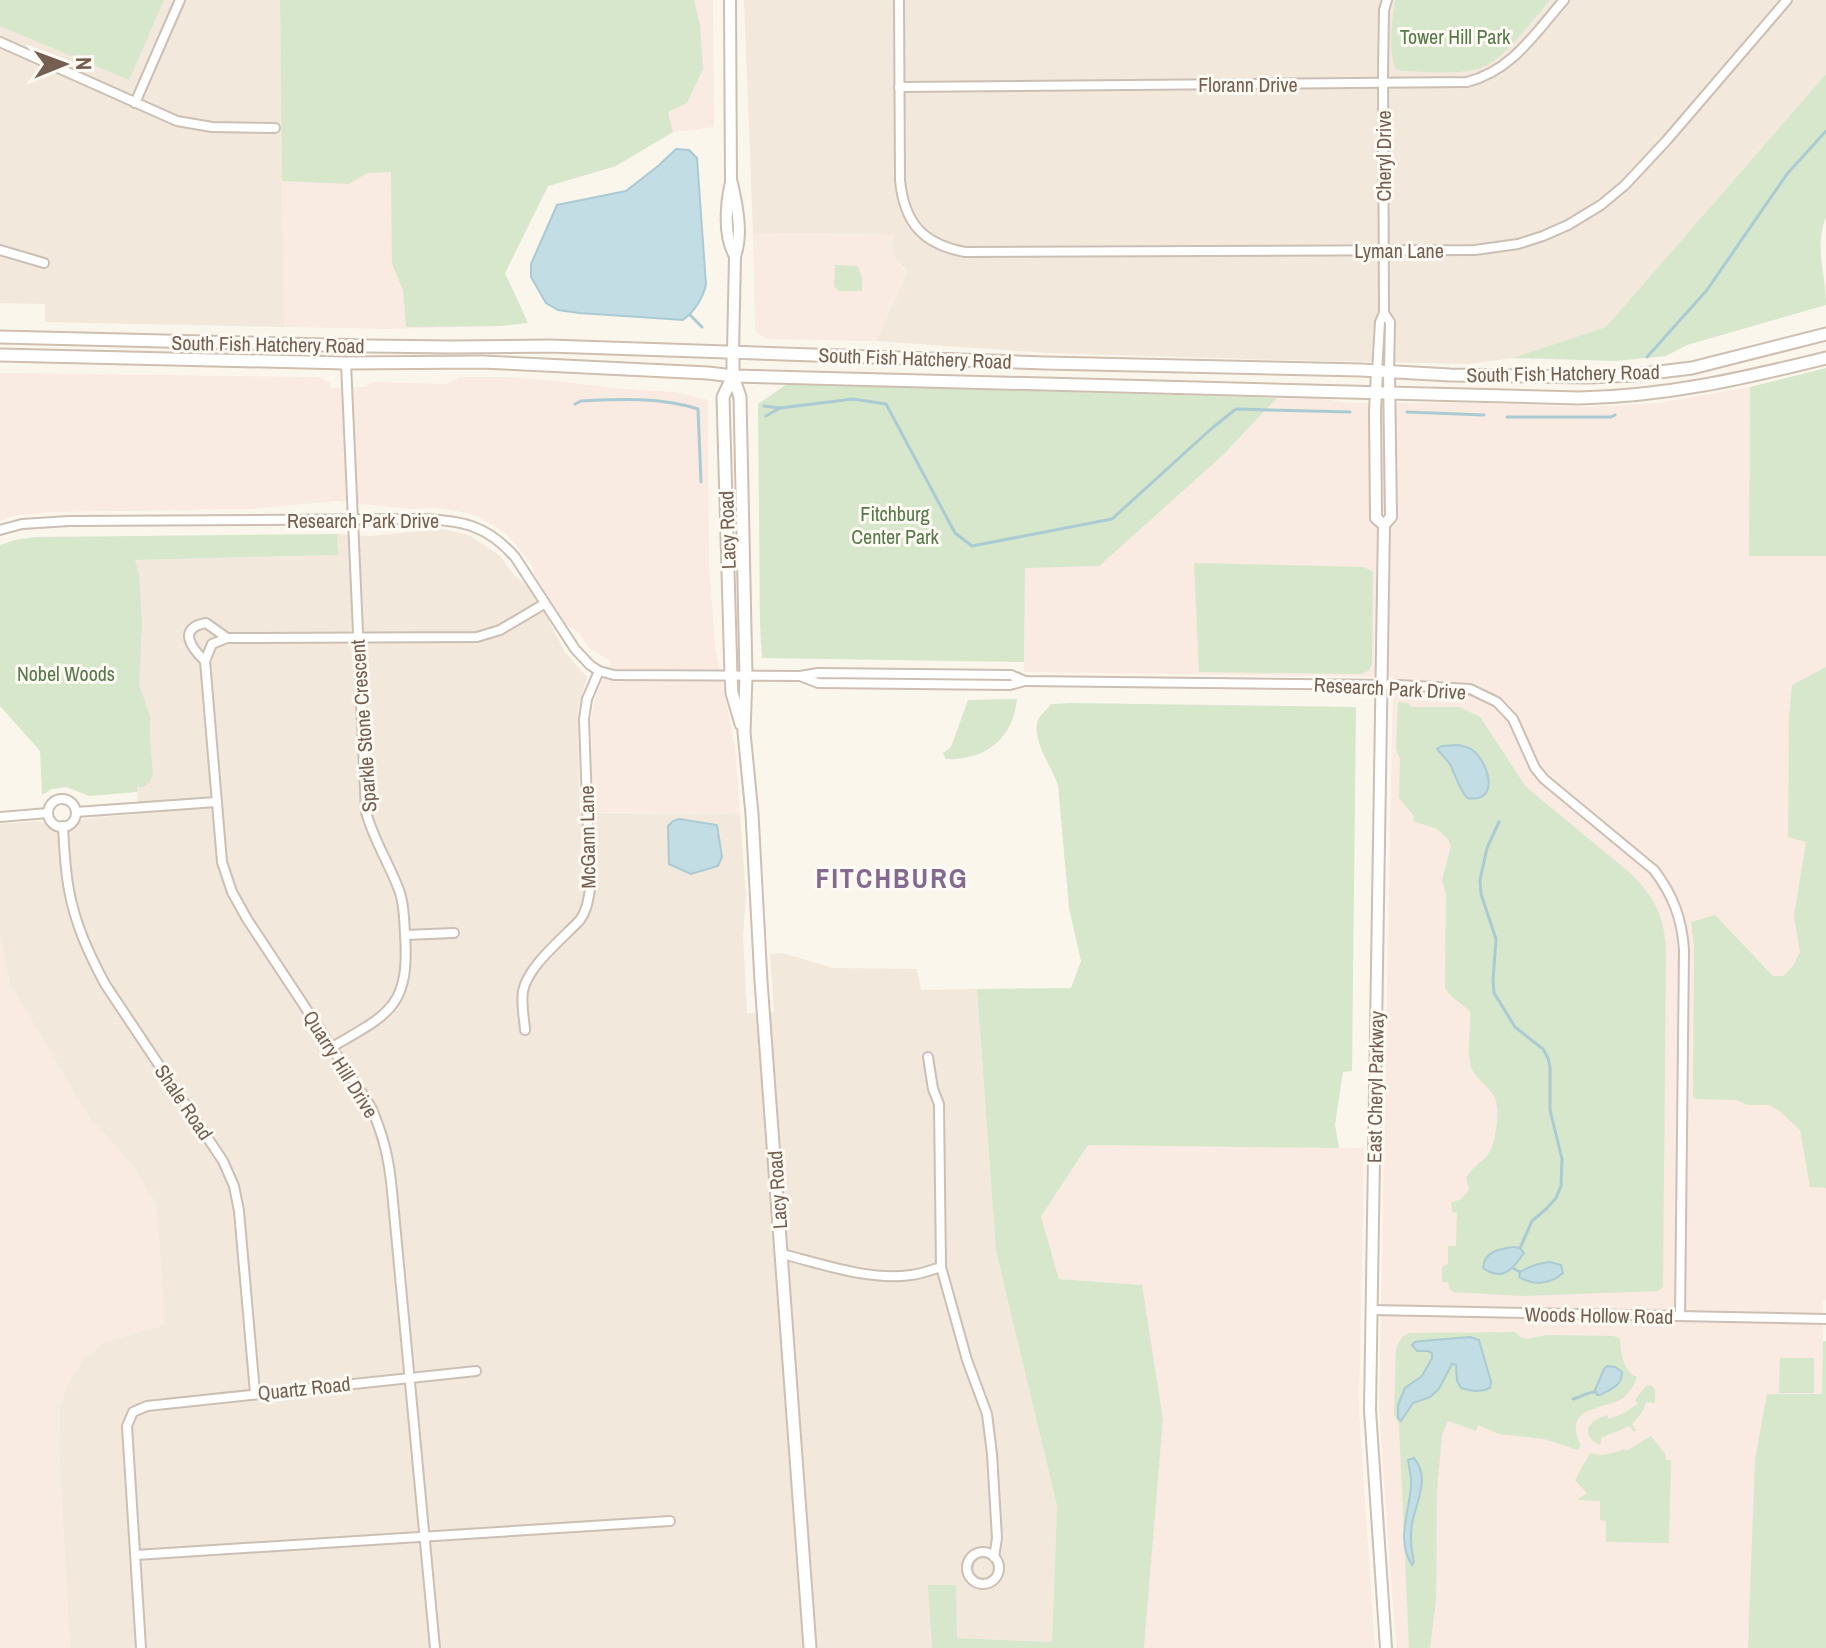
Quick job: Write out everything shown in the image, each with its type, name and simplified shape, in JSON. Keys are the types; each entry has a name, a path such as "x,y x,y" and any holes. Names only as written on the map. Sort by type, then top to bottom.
{"main road":[{"name":"South Fish Hatchery Road","path":"0,337 368,346 549,346 1030,363 1589,377 1692,368 1826,334"},
{"name":"Lacy Road","path":"733,352 733,376 740,397 746,676 744,732 810,1648"},
{"name":"South Fish Hatchery Road","path":"0,355 346,363 482,362 733,376 1609,398 1735,381 1826,358"},
{"name":"Lacy Road","path":"733,376 723,397 731,676 732,693 744,732"}],"street":[{"path":"135,103 180,0"},
{"name":"Lacy Road","path":"730,0 731,182 728,228 729,246 735,256 733,352"},
{"path":"899,0 899,87"},
{"name":"Cheryl Drive","path":"1383,372 1390,322 1384,313 1383,83 1384,10 1387,0"},
{"name":"Florann Drive","path":"899,87 1467,82 1483,78 1510,61 1564,0"},
{"name":"Lyman Lane","path":"899,87 901,194 908,214 926,237 965,252 1475,250 1518,244 1543,236 1601,205 1625,185 1667,140 1787,0"},
{"path":"0,42 177,121 212,127 275,128"},
{"path":"0,250 44,263"},
{"name":"Sparkle Stone Crescent","path":"332,1047 368,1028 391,1009 405,974 405,935 399,888 371,831 366,812 346,363"},
{"name":"East Cheryl Parkway","path":"1383,372 1382,393 1375,411 1376,518 1384,525 1370,1410 1386,1648"},
{"name":"Research Park Drive","path":"0,530 22,524 69,521 443,520 478,528 493,536 515,557 575,649 590,665 599,671 626,677 800,676 818,683 846,684 1010,685 1025,681 1382,684 1470,689 1497,702 1513,719 1531,760 1544,779 1654,870 1676,905 1684,950 1680,1316"},
{"path":"205,661 194,651 189,636 192,629 206,623 227,638 477,637 500,630 544,604"},
{"name":"Quarry Hill Drive","path":"227,638 212,644 205,661 222,862 232,892 247,919 371,1107 382,1133 389,1163 435,1648"},
{"name":"McGann Lane","path":"525,1030 523,996 526,981 535,965 580,920 589,900 584,719 587,699 599,671"},
{"path":"63,799 72,803 76,812 73,821 63,826 54,824 48,813 54,801 63,799"},
{"path":"76,812 216,802"},
{"path":"0,817 48,813"},
{"name":"Shale Road","path":"63,826 68,887 93,963 223,1161 234,1186 239,1211 255,1393"},
{"path":"405,935 454,933"},
{"path":"928,1057 933,1089 939,1104 941,1267 967,1360 987,1414 997,1538 994,1557"},
{"path":"782,1254 886,1276 912,1275 941,1267"},
{"name":"Woods Hollow Road","path":"1372,1310 1826,1319"},
{"name":"Quartz Road","path":"136,1555 127,1426 133,1412 147,1406 255,1393 476,1371"},
{"path":"141,1648 136,1555 670,1521"}],"shaded area":[{"path":"0,0 280,0 284,327 45,322 45,304 0,303"},
{"path":"280,0 713,0 714,127 673,132 616,166 548,186 505,273 501,326 387,329 284,327"},
{"path":"744,0 1826,0 1826,74 1606,327 1512,358 1469,364 1048,353 876,341 908,272 895,259 892,246 894,234 753,233"},
{"path":"753,233 895,234 892,246 895,259 908,272 876,341 767,339 759,335 755,330"},
{"path":"0,373 317,377 329,382 331,388 365,387 372,382 446,384 461,377 503,377 675,392 708,400 709,564 715,646 735,747 740,814 593,812 591,719 595,698 611,661 590,649 578,632 567,625 532,565 508,535 478,516 436,508 411,509 336,501 249,509 51,512 13,516 0,521"},
{"path":"1750,387 1749,555 1826,556 1824,1648 1396,1648 1379,1410 1393,677 1024,672 1025,568 1223,455 1277,398 1306,397 1351,403 1585,407 1658,403"},
{"path":"442,529 469,535 499,555 515,576 524,582 565,652 587,677 578,721 580,813 740,814 746,895 743,936 747,1013 774,1012 770,954 783,953 833,968 917,969 921,990 977,989 996,1251 1057,1506 1052,1642 957,1638 956,1586 929,1585 932,1648 70,1648 59,1449 60,1406 68,1384 82,1361 105,1342 165,1325 133,1166 90,1118 10,984 0,936 0,824 38,821 54,830 72,829 79,821 89,818 138,814 129,560 337,555 337,534 369,536"},
{"path":"0,936 10,984 90,1118 133,1166 157,1204 165,1325 105,1342 82,1361 68,1384 60,1406 59,1449 70,1648 0,1648"},
{"path":"1088,1145 1364,1148 1359,1411 1375,1648 1144,1648 1163,1419 1141,1285 1059,1279 1041,1218"}],"green space":[{"path":"0,0 164,0 129,80 0,26"},
{"path":"280,0 694,0 700,25 703,69 687,103 668,112 673,132 616,166 548,186 505,273 528,323 406,327 403,290 392,264 391,172 367,173 349,184 282,181"},
{"name":"Tower Hill Park","path":"1395,0 1550,0 1509,47 1491,62 1474,70 1442,72 1396,69 1391,45"},
{"path":"1826,74 1826,217 1821,250 1826,305 1687,345 1666,356 1615,361 1512,358 1606,327"},
{"path":"835,265 858,266 862,291 839,291 834,286"},
{"path":"1826,368 1826,556 1749,556 1750,387"},
{"name":"Fitchburg Center Park","path":"787,384 1277,398 1223,455 1099,566 1025,568 1024,662 762,658 758,404"},
{"name":"Nobel Woods","path":"337,534 338,555 135,560 142,623 139,685 150,716 153,774 149,783 141,788 137,786 137,792 89,796 66,787 52,789 42,795 40,751 0,706 0,545 36,537"},
{"path":"1194,563 1364,567 1373,572 1372,665 1363,674 1199,672"},
{"path":"1826,667 1826,1188 1810,1187 1800,1130 1780,1111 1769,1105 1693,1097 1694,944 1691,922 1715,915 1773,976 1784,976 1793,966 1800,952 1794,916 1806,842 1788,837 1792,685"},
{"path":"1017,699 1010,726 995,745 973,756 946,759 943,753 951,747 968,700"},
{"path":"1398,702 1408,703 1411,707 1459,707 1480,717 1526,787 1629,872 1656,907 1663,926 1666,949 1663,1287 1658,1291 1521,1296 1453,1292 1448,1282 1442,1282 1442,1267 1448,1264 1448,1246 1456,1246 1457,1213 1452,1212 1451,1203 1461,1199 1469,1190 1466,1178 1490,1151 1495,1136 1497,1109 1494,1096 1471,1067 1470,1011 1445,988 1446,893 1442,880 1451,846 1437,829 1413,821 1414,816 1399,798 1400,759 1396,749","holes":["1446,758 1488,774 1488,788 1484,796 1456,783"]},
{"path":"1051,704 1356,707 1352,1071 1343,1072 1335,1125 1339,1148 1088,1145 1041,1217 1059,1279 1142,1285 1163,1419 1144,1648 932,1648 928,1585 956,1585 957,1638 1052,1642 1057,1506 996,1251 977,989 1071,988 1081,961 1069,908 1058,785 1037,736 1039,718"},
{"path":"1515,1332 1527,1339 1546,1335 1614,1336 1620,1339 1626,1366 1637,1377 1623,1398 1580,1416 1576,1423 1581,1446 1578,1450 1544,1439 1499,1434 1478,1425 1476,1431 1448,1421 1442,1435 1437,1490 1436,1600 1430,1648 1409,1648 1399,1424 1394,1415 1396,1347 1403,1336 1410,1333","holes":["1470,1337 1479,1340 1485,1362 1484,1391 1461,1388 1457,1381 1456,1364 1452,1364 1430,1397 1413,1403 1401,1421 1405,1388 1422,1375 1433,1358 1432,1353 1412,1346 1415,1342","1413,1458 1422,1478 1422,1492 1412,1523 1412,1564 1405,1541 1412,1481 1408,1460"]},
{"path":"1823,1341 1826,1341 1826,1648 1748,1648 1755,1459 1767,1394 1822,1394"},
{"path":"1780,1358 1814,1358 1814,1393 1779,1393"},
{"path":"1650,1385 1655,1391 1655,1403 1646,1402 1632,1424 1636,1430 1634,1432 1629,1426 1602,1437 1600,1445 1590,1437 1589,1428 1595,1420 1607,1415 1609,1419 1638,1404 1635,1400"},
{"path":"1651,1436 1666,1460 1671,1460 1669,1543 1606,1542 1606,1521 1600,1520 1600,1501 1577,1500 1587,1493 1575,1480 1590,1453 1603,1455 1626,1451"}],"water":[{"path":"676,149 689,150 697,158 706,285 694,309 683,320 579,313 558,310 546,303 531,277 531,264 557,205 626,191"},
{"path":"1459,745 1470,748 1487,771 1488,788 1478,798 1467,798 1451,766 1437,749"},
{"path":"679,819 717,825 722,857 718,866 691,874 669,864 668,826"},
{"path":"1514,1247 1524,1253 1507,1272 1496,1274 1483,1268 1490,1254"},
{"path":"1550,1262 1561,1265 1563,1273 1553,1280 1536,1283 1519,1277 1520,1272 1527,1268"},
{"path":"1470,1337 1479,1340 1490,1388 1476,1391 1461,1388 1457,1381 1456,1365 1452,1364 1439,1389 1430,1397 1413,1403 1401,1421 1398,1405 1405,1388 1422,1376 1432,1358 1432,1353 1417,1351 1412,1345 1421,1341"},
{"path":"1607,1366 1622,1372 1622,1377 1615,1386 1597,1395 1595,1390"},
{"path":"1414,1458 1422,1482 1411,1529 1412,1565 1407,1556 1404,1536 1411,1483 1408,1460"}],"waterway":[{"path":"1647,357 1707,290 1787,174 1826,131"},
{"path":"690,315 702,327"},
{"path":"764,406 780,408 853,399 886,404 955,533 972,546 1112,519 1236,409 1350,412"},
{"path":"575,404 581,401 640,400 670,402 698,409 701,482"},
{"path":"766,416 780,408"},
{"path":"1407,412 1484,415"},
{"path":"1507,417 1615,415"},
{"path":"1499,822 1487,848 1480,880 1481,894 1496,939 1494,993 1515,1027 1543,1049 1548,1058 1550,1110 1562,1159 1561,1186 1556,1198 1532,1221 1520,1248"},
{"path":"1513,1268 1520,1272"},
{"path":"1573,1399 1595,1392"}],"district":[{"name":"FITCHBURG","path":"892,878"}]}
